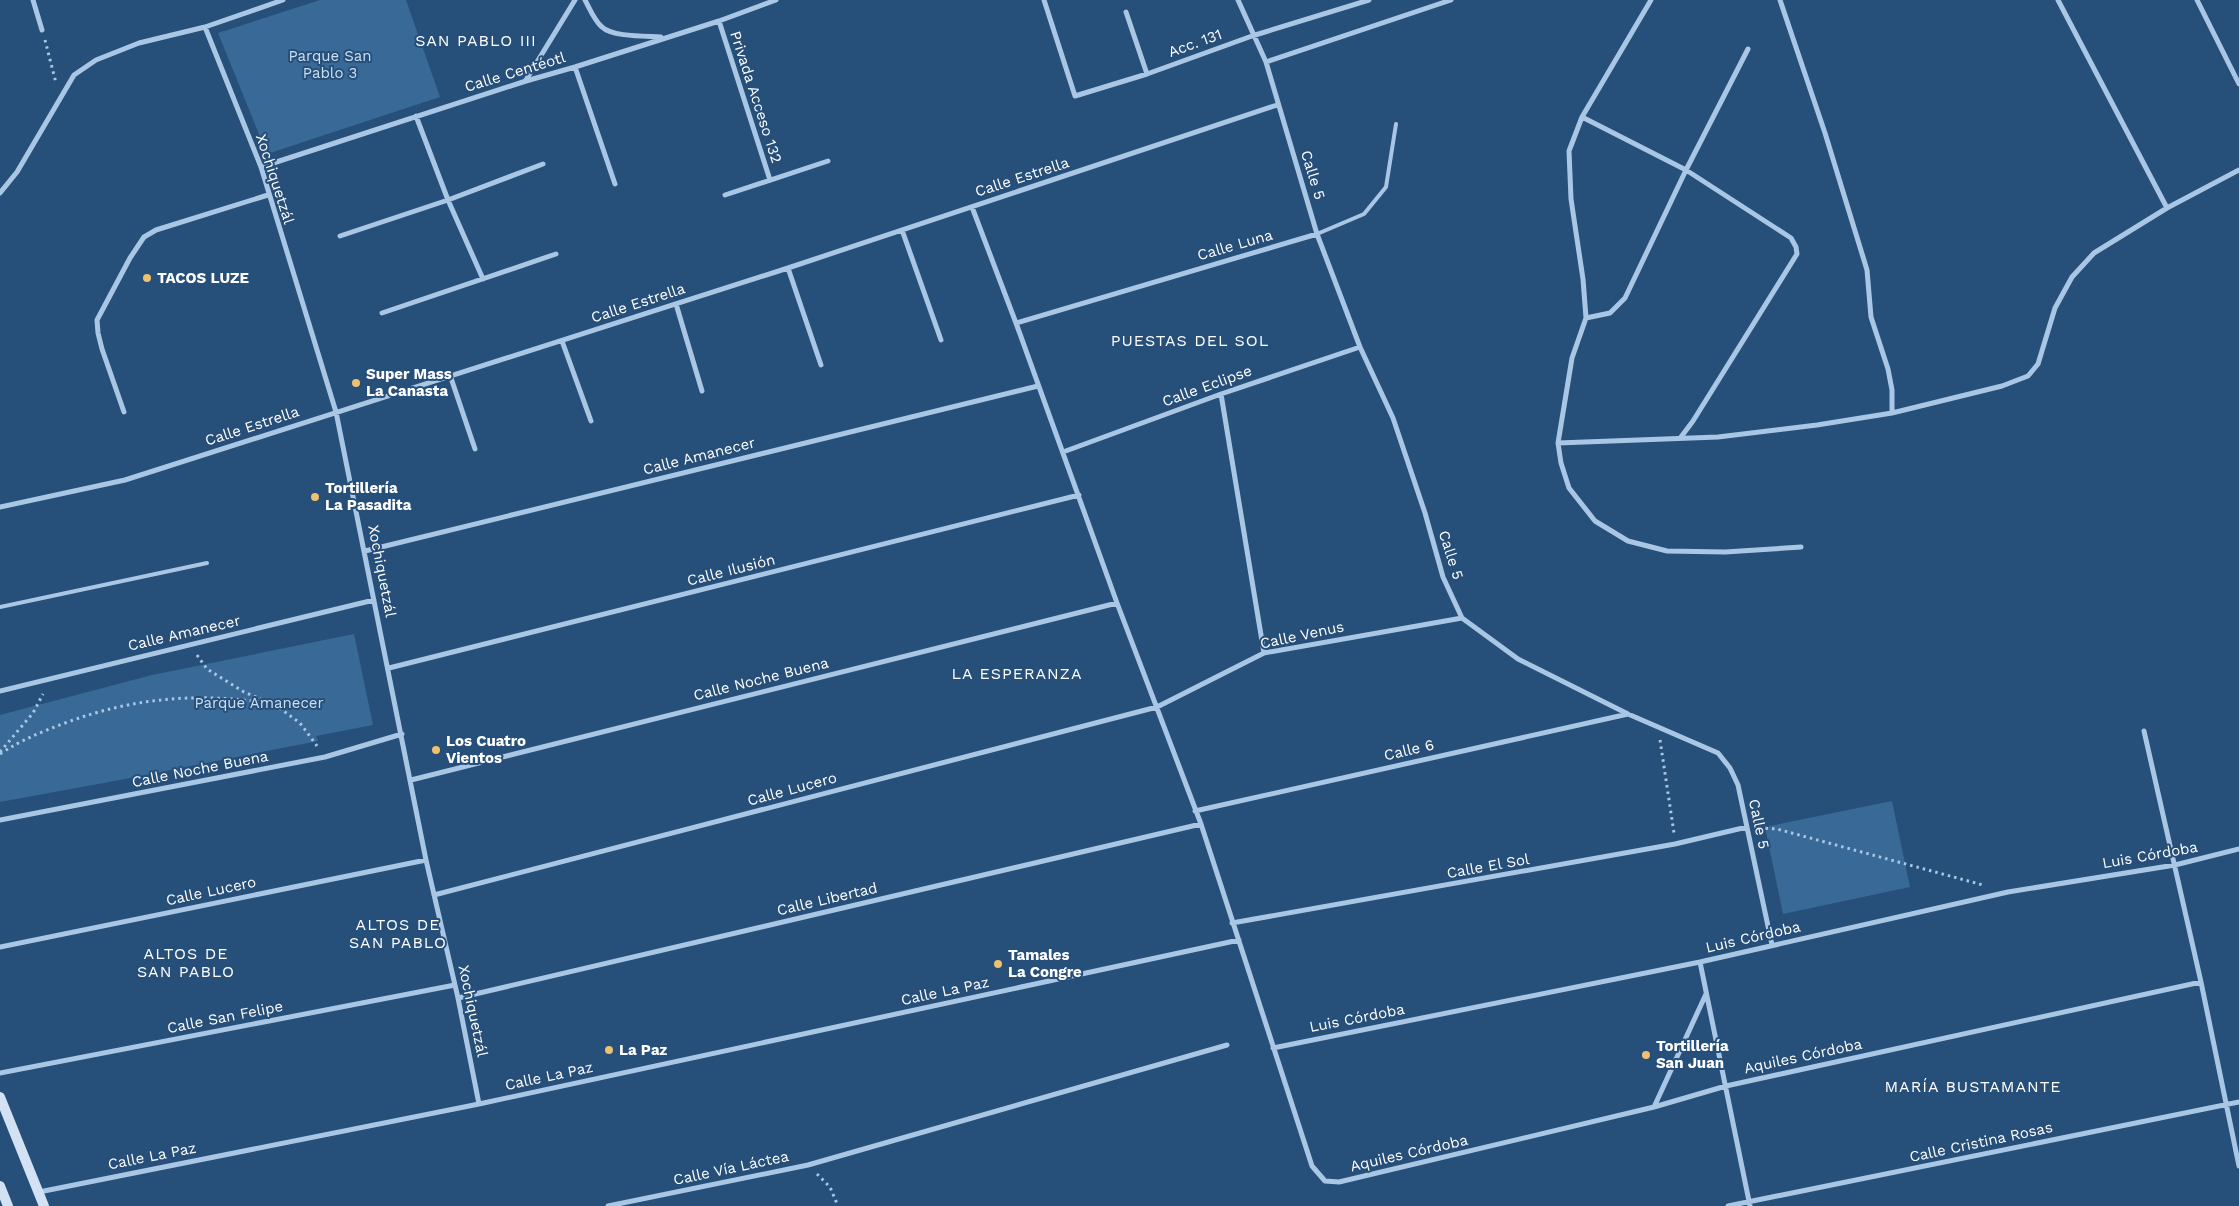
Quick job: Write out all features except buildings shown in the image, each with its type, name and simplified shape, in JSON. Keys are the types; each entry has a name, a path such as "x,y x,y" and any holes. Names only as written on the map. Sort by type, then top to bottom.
{"main road":[{"path":"0,1097 44,1206"},
{"path":"0,1186 8,1206"}],"street":[{"path":"33,0 42,30"},
{"path":"0,193 17,172 74,74 96,60 139,43 205,27 283,0"},
{"path":"526,80 574,0"},
{"path":"585,0 603,29 615,33 664,38"},
{"name":"Calle Centéotl","path":"261,167 526,80 575,67 719,21 776,0"},
{"name":"Acc. 131","path":"1044,0 1075,96 1147,74 1252,36 1369,0"},
{"name":"Calle 5","path":"1238,0 1252,36 1266,62 1317,234 1360,347 1393,418 1425,513 1443,577 1462,618 1518,659 1628,714 1718,753 1730,768 1738,785 1772,945"},
{"path":"1266,62 1451,0"},
{"path":"1651,0 1582,117 1569,151 1571,199 1583,279 1586,318 1572,358 1558,443 1561,463 1569,488 1595,521 1628,542 1668,552 1726,552 1801,547"},
{"path":"1780,0 1826,132 1867,270 1871,317 1888,369 1892,390 1892,413"},
{"path":"2058,0 2167,208"},
{"path":"2197,0 2239,84"},
{"path":"1126,12 1147,74"},
{"name":"Privada Acceso 132","path":"719,21 770,180"},
{"name":"Xochiquetzál","path":"205,27 261,167 268,196 336,412 366,551 426,860 458,998 479,1104"},
{"path":"1586,318 1610,312 1625,298 1686,170 1748,49"},
{"path":"575,67 615,184"},
{"name":"Calle Estrella","path":"0,507 125,480 788,268 1278,105"},
{"path":"416,116 448,200 483,279"},
{"path":"1582,117 1686,170 1791,238 1796,246 1797,254 1693,422 1681,437"},
{"name":"Privada Acceso 132","path":"725,195 828,161"},
{"path":"340,236 448,200 543,164"},
{"path":"1558,443 1718,437 1758,433 1892,413 2002,386 2028,376 2038,364 2055,308 2072,277 2094,253 2167,208 2239,170"},
{"path":"124,412 102,349 98,332 98,320 144,237 156,230 268,196"},
{"path":"972,207 1117,603 1201,824 1273,1048"},
{"path":"902,230 941,340"},
{"name":"Calle Luna","path":"1016,323 1317,234"},
{"path":"382,313 556,254"},
{"path":"788,268 821,365"},
{"path":"676,304 702,391"},
{"path":"562,341 590,421"},
{"name":"Calle Eclipse","path":"1063,452 1220,394 1360,347"},
{"path":"450,375 474,449"},
{"name":"Calle Amanecer","path":"366,551 1038,386"},
{"path":"1220,394 1264,653"},
{"name":"Calle Ilusión","path":"389,668 1079,495"},
{"name":"Calle Amanecer","path":"0,691 374,600"},
{"name":"Calle Noche Buena","path":"411,780 1117,603"},
{"name":"Calle Venus","path":"1157,707 1264,653 1462,618"},
{"name":"Calle Lucero","path":"434,895 1157,707"},
{"name":"Calle 6","path":"1196,811 1628,714"},
{"path":"2144,730 2201,982 2239,1166"},
{"name":"Calle Noche Buena","path":"0,820 325,757 402,734"},
{"name":"Calle Libertad","path":"458,998 1201,824"},
{"name":"Calle El Sol","path":"1232,923 1675,844 1747,827"},
{"name":"Luis Córdoba","path":"1273,1048 1700,962 2008,892 2175,865 2239,849"},
{"name":"Calle Lucero","path":"0,947 426,860"},
{"name":"Calle La Paz","path":"39,1192 479,1104 1238,940"},
{"path":"1700,962 1749,1204"},
{"name":"Aquiles Córdoba","path":"1273,1048 1312,1166 1325,1181 1339,1182 1654,1107 1726,1086 2201,982"},
{"name":"Calle San Felipe","path":"0,1073 455,986"},
{"path":"1654,1107 1707,993"},
{"path":"808,1165 1227,1045"},
{"name":"Calle Cristina Rosas","path":"1728,1206 1749,1204 2239,1102"},
{"name":"Calle Vía Láctea","path":"608,1206 808,1165"}],"lane":[{"name":"Calle Luna","path":"1317,234 1364,214 1386,187 1396,124"},
{"path":"0,607 207,563"}],"path":[{"path":"42,30 60,98"},
{"path":"190,644 207,669 244,692 274,704 300,722 325,757"},
{"path":"0,753 34,713 50,678"},
{"path":"0,753 23,739 91,714 148,700 192,697 252,700 274,704"},
{"path":"1658,727 1675,844"},
{"path":"1747,827 1777,829 2008,892"},
{"name":"Calle Vía Láctea","path":"808,1165 830,1187 838,1206"}],"green space":[{"name":"Parque San Pablo 3","path":"320,0 406,0 440,97 267,154 218,33"},
{"name":"Parque Amanecer","path":"354,634 373,725 316,736 318,741 0,802 0,715 152,675"},
{"path":"1892,801 1910,887 1783,914 1765,827"}],"place":[{"name":"TACOS LUZE","path":"147,278"},
{"name":"Super Mass La Canasta","path":"356,383"},
{"name":"Tortillería La Pasadita","path":"315,497"},
{"name":"Los Cuatro Vientos","path":"436,750"},
{"name":"Tamales La Congre","path":"998,964"},
{"name":"La Paz","path":"609,1050"},
{"name":"Tortillería San Juan","path":"1646,1055"}],"district":[{"name":"SAN PABLO III","path":"476,40"},
{"name":"PUESTAS DEL SOL","path":"1190,340"},
{"name":"LA ESPERANZA","path":"1017,673"},
{"name":"ALTOS DE SAN PABLO","path":"398,933"},
{"name":"ALTOS DE SAN PABLO","path":"186,962"},
{"name":"MARÍA BUSTAMANTE","path":"1973,1086"}]}
